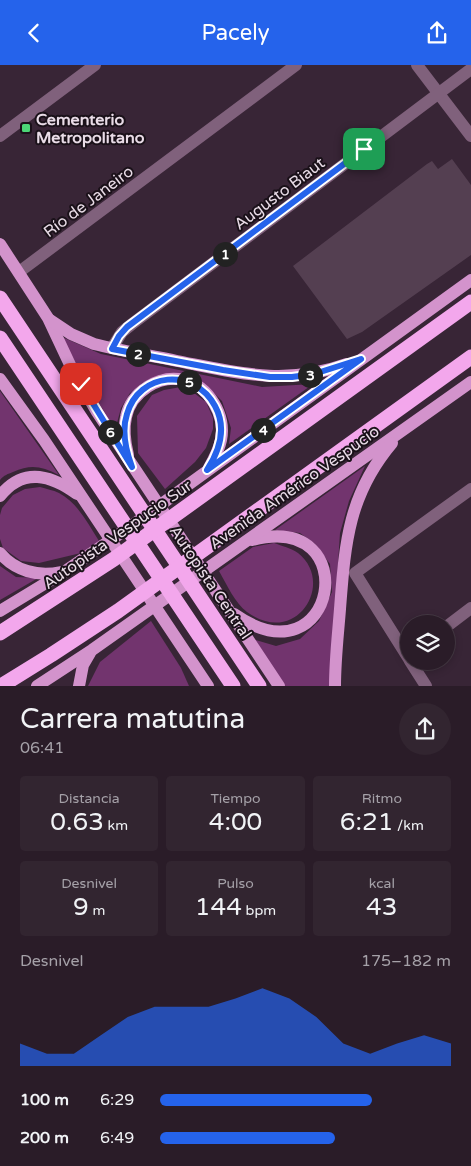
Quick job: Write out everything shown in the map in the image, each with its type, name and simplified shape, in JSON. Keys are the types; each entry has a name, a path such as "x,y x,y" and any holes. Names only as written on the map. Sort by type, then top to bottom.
{"highway":[{"name":"Autopista Central","path":"0,299 259,686"},
{"name":"Autopista Vespucio Sur","path":"0,633 114,559 471,302"},
{"path":"0,338 233,686"},
{"path":"1,686 118,611 471,357"}],"main road":[{"path":"0,243 48,318 88,399 280,686"},
{"path":"0,611 64,572 134,524 471,280"},
{"path":"48,318 62,329 79,338 112,349 270,377 314,374 361,359"},
{"path":"0,379 103,527 208,686"},
{"path":"132,467 125,437 125,420 129,408 137,396 151,385 159,381 175,379 191,382 204,391 218,411 221,420 222,437 216,455 207,470"},
{"name":"Avenida Américo Vespucio","path":"37,686 92,650 471,382"},
{"path":"335,686 346,543 352,515 364,485 374,467 406,428"},
{"path":"0,496 16,482 37,476 56,480 83,499"},
{"path":"226,606 239,617 254,625 274,631 282,631 304,624 316,613 324,599 326,584 323,568 316,554 304,543 280,536 261,537 242,543"},
{"path":"0,553 13,565 27,571 44,574 64,572"},
{"path":"78,686 83,665 92,650"},
{"path":"194,665 198,686"}],"street":[{"path":"0,136 95,65"},
{"name":"Río de Janeiro","path":"19,273 296,65"},
{"path":"417,65 471,137"},
{"name":"Augusto Biaut","path":"112,349 119,336 127,327 471,69"},
{"path":"400,644 355,573 471,489"},
{"path":"455,620 471,608"},
{"path":"416,670 426,686"}],"shaded area":[{"path":"62,337 101,354 262,387 313,384 229,444 231,428 222,401 208,387 174,374 161,374 142,383 130,393 121,408 117,423 113,426 85,382"},
{"path":"181,387 194,393 206,402 213,418 213,429 206,448 195,462 165,489 138,453 137,416 152,395 164,390"},
{"path":"0,391 59,475 41,468 31,467 19,469 0,480"},
{"path":"365,466 349,501 340,533 330,686 283,686 252,639 276,646 300,639 319,621 332,592 330,564 315,544 300,533 275,530"},
{"path":"40,487 59,493 72,502 99,541 81,553 39,563 21,561 3,548 0,539 0,515 2,508 13,495 25,489"},
{"path":"274,543 298,553 309,566 313,580 311,594 305,607 295,617 281,622 265,621 247,612 235,599 219,571 253,547"},
{"path":"0,566 16,577 38,578 0,600"},
{"path":"151,621 181,668 189,686 88,686 100,662"}],"building":[{"path":"452,159 471,185 471,255 362,332 347,339 293,266 427,164 432,161 438,169"}],"place":[{"name":"Cementerio Metropolitano","path":"26,128"}],"route":[{"path":"81,384 88,399 132,467 126,447 125,420 132,401 143,389 167,379 183,380 198,386 214,403 221,420 222,429 222,437 218,449 207,470 361,359 335,369 314,374 270,377 112,349 119,336 127,327 364,149"}]}
